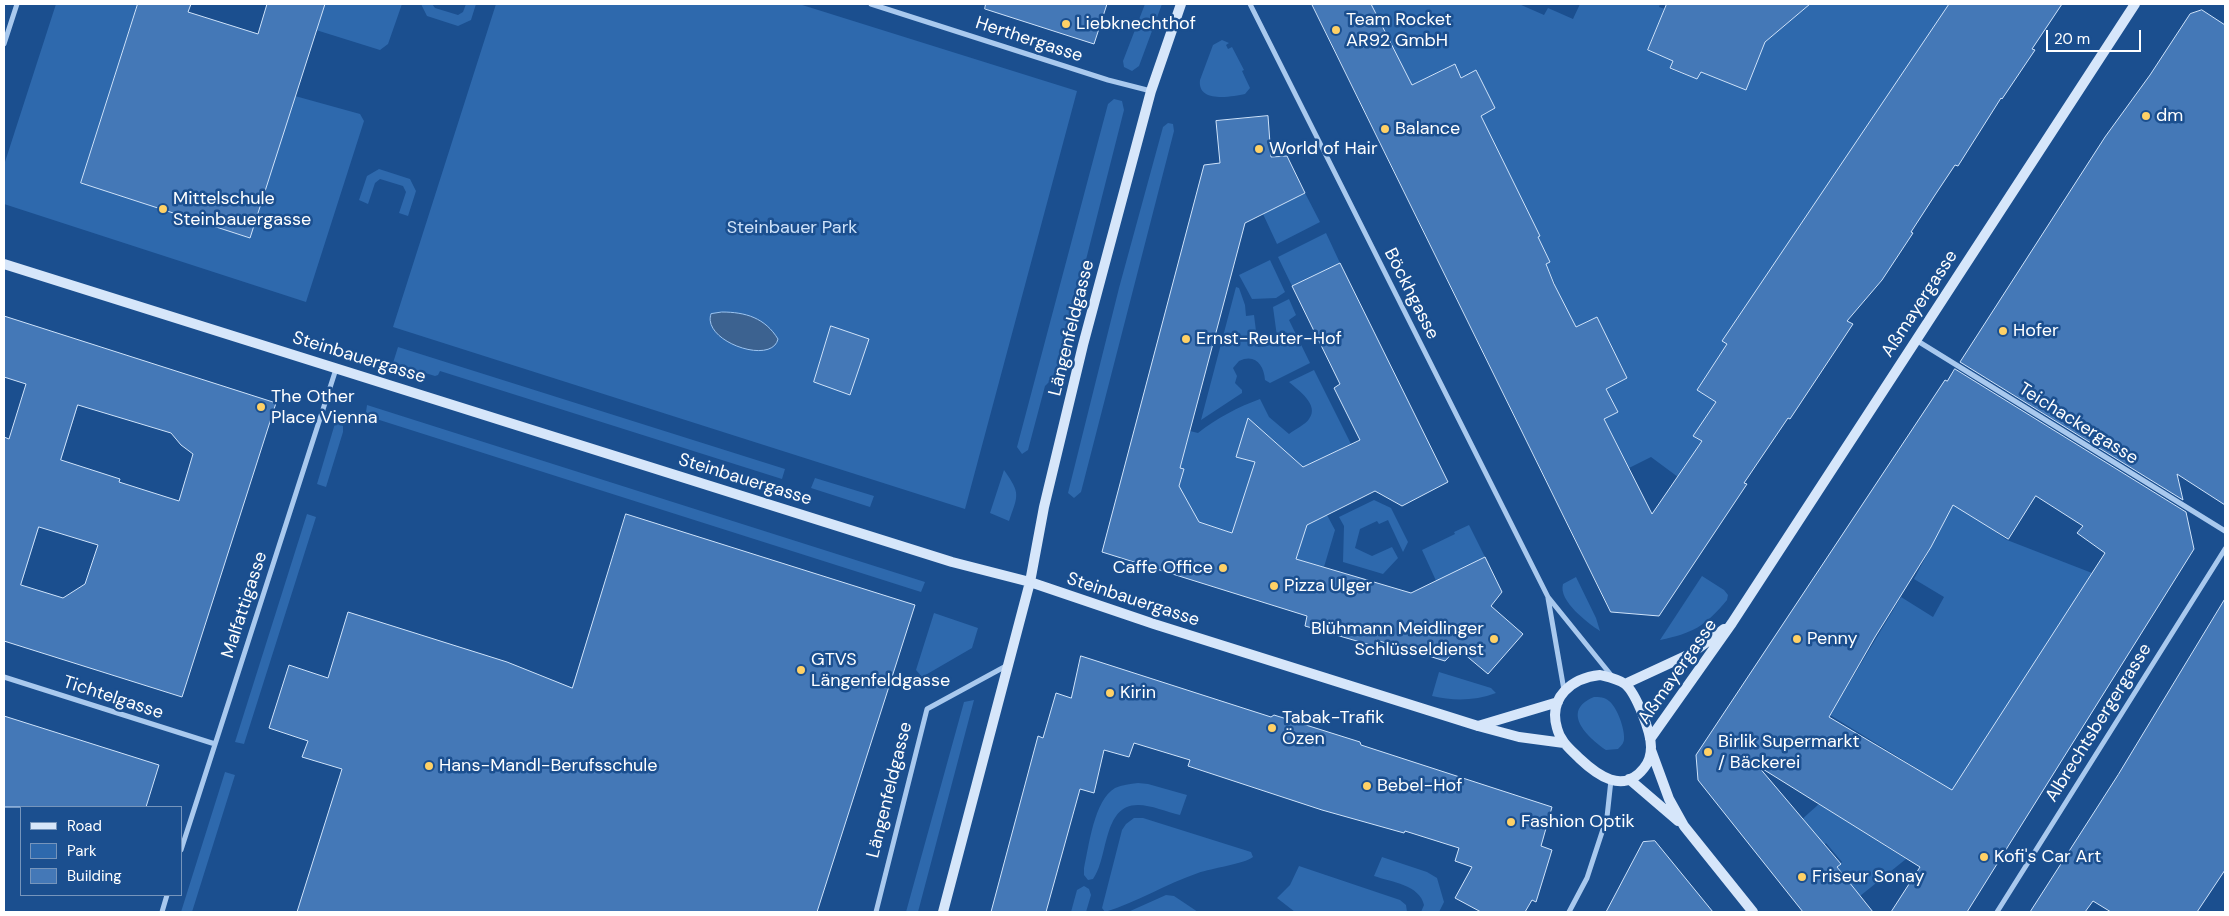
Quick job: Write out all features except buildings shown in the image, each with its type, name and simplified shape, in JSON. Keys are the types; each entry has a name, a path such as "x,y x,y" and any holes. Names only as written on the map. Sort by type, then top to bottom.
{"street":[{"path":"4,44 17,4"},
{"name":"Herthergasse","path":"871,4 1108,80 1151,91"},
{"name":"Längenfeldgasse","path":"943,912 1030,582 1044,506 1069,402 1151,91 1181,4"},
{"name":"Böckhgasse","path":"1250,4 1548,598 1613,678"},
{"name":"Aßmayergasse","path":"1651,744 1732,623 2135,4"},
{"name":"Steinbauergasse","path":"4,264 943,559 1030,582 1154,624 1478,726 1519,737 1564,743"},
{"name":"Teichackergasse","path":"1916,340 2225,531"},
{"name":"Malfattigasse","path":"182,847 336,368"},
{"name":"Albrechtsbergergasse","path":"1997,912 2225,549"},
{"name":"Böckhgasse","path":"1548,598 1564,690"},
{"name":"Aßmayergasse","path":"1625,684 1692,653 1732,623"},
{"name":"Längenfeldgasse","path":"876,912 927,709 1009,664"},
{"path":"1651,744 1645,766 1639,773 1629,779 1611,780 1595,773 1564,743 1556,722 1558,702 1564,690 1586,676 1600,675 1613,678 1625,684 1633,695 1651,744 1669,799 1684,826 1754,912"},
{"name":"Tichtelgasse","path":"4,677 215,744"},
{"path":"1478,726 1558,702"},
{"path":"1629,779 1684,826"},
{"path":"1569,912 1587,878 1607,817 1611,780"},
{"path":"162,912 167,896"}],"green space":[{"path":"56,4 138,4 82,183 249,238 295,96 360,114 364,121 306,302 4,204 4,165"},
{"path":"325,4 402,4 388,44 380,50 316,30"},
{"path":"421,4 432,4 435,8 458,15 463,12 466,4 476,4 471,20 458,26 427,16"},
{"name":"Steinbauer Park","path":"496,4 799,4 1077,91 965,509 393,327"},
{"path":"1145,4 1162,4 1139,66 1132,71 1124,67 1123,61"},
{"path":"1371,4 1519,4 1544,15 1548,8 1573,19 1580,4 1660,4 1659,7 1665,9 1648,50 1673,61 1670,69 1697,79 1701,72 1746,90 1771,27 1786,24 1810,4 1949,4 1723,340 1727,344 1697,390 1716,402 1694,435 1702,441 1678,477 1651,457 1629,468 1604,419 1618,412 1606,389 1627,378 1621,365 1594,364 1615,354 1609,342 1588,352 1603,329 1597,317 1576,327 1547,288 1555,284 1546,264 1550,262 1538,237 1540,236 1480,116 1495,108 1488,94 1473,101 1467,89 1482,82 1477,70 1461,78 1454,64 1409,86 1400,63"},
{"path":"1222,40 1229,43 1226,45 1228,49 1232,47 1244,70 1242,71 1250,88 1245,94 1216,97 1204,92 1200,87 1200,80 1213,45"},
{"path":"1114,99 1122,101 1124,110 1057,374 1045,386 1028,450 1022,454 1017,447 1108,104"},
{"path":"1168,123 1173,124 1174,131 1081,492 1074,498 1068,493 1119,288 1163,127"},
{"path":"379,169 410,179 416,191 408,216 399,213 406,192 403,186 380,179 375,183 368,204 359,200 367,176"},
{"path":"1305,193 1320,222 1277,244 1263,214"},
{"path":"1326,233 1340,263 1292,286 1278,257"},
{"path":"1270,260 1285,292 1276,298 1252,299 1239,275"},
{"path":"1236,287 1239,288 1245,305 1246,316 1254,315 1258,347 1278,344 1273,307 1289,299 1296,315 1289,320 1310,363 1270,383 1265,380 1263,370 1258,362 1250,358 1239,361 1233,368 1237,376 1235,383 1242,390 1242,393 1201,420"},
{"path":"398,347 785,469 782,479 440,371 435,376 393,363"},
{"path":"1314,370 1351,444 1303,467 1296,461 1287,491 1250,479 1238,515 1253,539 1182,518 1177,495 1184,469 1180,468 1190,431 1198,433 1228,413 1260,399 1269,417 1289,434 1309,419 1312,414 1312,408 1306,398 1289,382"},
{"path":"367,405 925,582 921,592 370,417 366,412"},
{"path":"336,420 343,426 343,432 326,487 317,484"},
{"path":"1004,470 1013,484 1016,495 1009,521 990,513"},
{"path":"815,478 874,496 870,507 811,488"},
{"path":"1374,500 1391,508 1408,542 1403,552 1388,520 1379,524 1377,521 1360,529 1355,548 1372,556 1392,547 1398,558 1383,574 1343,562 1344,526 1339,517"},
{"path":"1954,503 2007,540 2092,573 1952,790 1830,715 1901,597 1933,617 1944,597 1914,579"},
{"path":"307,514 316,517 244,744 235,742"},
{"path":"1327,515 1335,530 1324,567 1296,559 1307,525"},
{"path":"1469,525 1485,557 1438,585 1422,550"},
{"path":"1702,576 1724,590 1728,595 1727,600 1698,627 1660,640"},
{"path":"1576,577 1596,618 1600,631 1575,611 1565,597 1563,584"},
{"path":"934,613 978,628 972,648 922,677 916,670"},
{"path":"1439,672 1491,688 1496,693 1480,698 1464,699 1432,696"},
{"path":"1594,697 1607,700 1618,713 1624,735 1623,742 1618,749 1606,750 1591,738 1580,724 1579,709 1584,703"},
{"path":"974,700 918,912 906,912 964,702"},
{"path":"225,772 235,775 192,912 181,912"},
{"path":"1138,783 1187,795 1180,815 1143,805 1126,807 1112,823 1098,870 1093,879 1088,880 1084,875 1084,868 1090,836 1102,802 1115,788"},
{"path":"1819,804 1906,859 1860,896 1837,867 1842,862 1826,843 1822,847 1800,821"},
{"path":"1134,818 1143,818 1251,852 1253,857 1243,862 1198,873 1105,912 1102,908 1122,830"},
{"path":"1382,857 1427,872 1437,878 1444,902 1439,912 1421,912 1424,905 1417,893 1404,885 1374,876"},
{"path":"1299,866 1400,900 1406,905 1407,912 1295,912 1277,898 1290,885"},
{"path":"1084,886 1089,889 1091,895 1086,912 1071,912 1077,890"},
{"path":"1166,895 1174,896 1198,912 1128,912"}],"shaded area":[{"path":"722,312 739,313 761,321 778,339 773,347 764,350 739,347 726,341 716,333 711,324 711,314"}],"place":[{"name":"Liebknechthof","path":"1066,24"},
{"name":"Team Rocket AR92 GmbH","path":"1336,30"},
{"name":"dm","path":"2146,116"},
{"name":"Balance","path":"1385,129"},
{"name":"World of Hair","path":"1259,149"},
{"name":"Mittelschule Steinbauergasse","path":"163,209"},
{"name":"Hofer","path":"2003,331"},
{"name":"Ernst-Reuter-Hof","path":"1186,339"},
{"name":"The Other Place Vienna","path":"261,407"},
{"name":"Caffe Office","path":"1223,568"},
{"name":"Pizza Ulger","path":"1274,586"},
{"name":"Blühmann Meidlinger Schlüsseldienst","path":"1494,639"},
{"name":"Penny","path":"1797,639"},
{"name":"GTVS Längenfeldgasse","path":"801,670"},
{"name":"Kirin","path":"1110,693"},
{"name":"Tabak-Trafik Özen","path":"1272,728"},
{"name":"Birlik Supermarkt / Bäckerei","path":"1708,752"},
{"name":"Hans-Mandl-Berufsschule","path":"429,766"},
{"name":"Bebel-Hof","path":"1367,786"},
{"name":"Fashion Optik","path":"1511,822"},
{"name":"Kofi's Car Art","path":"1984,857"},
{"name":"Friseur Sonay","path":"1802,877"}]}
